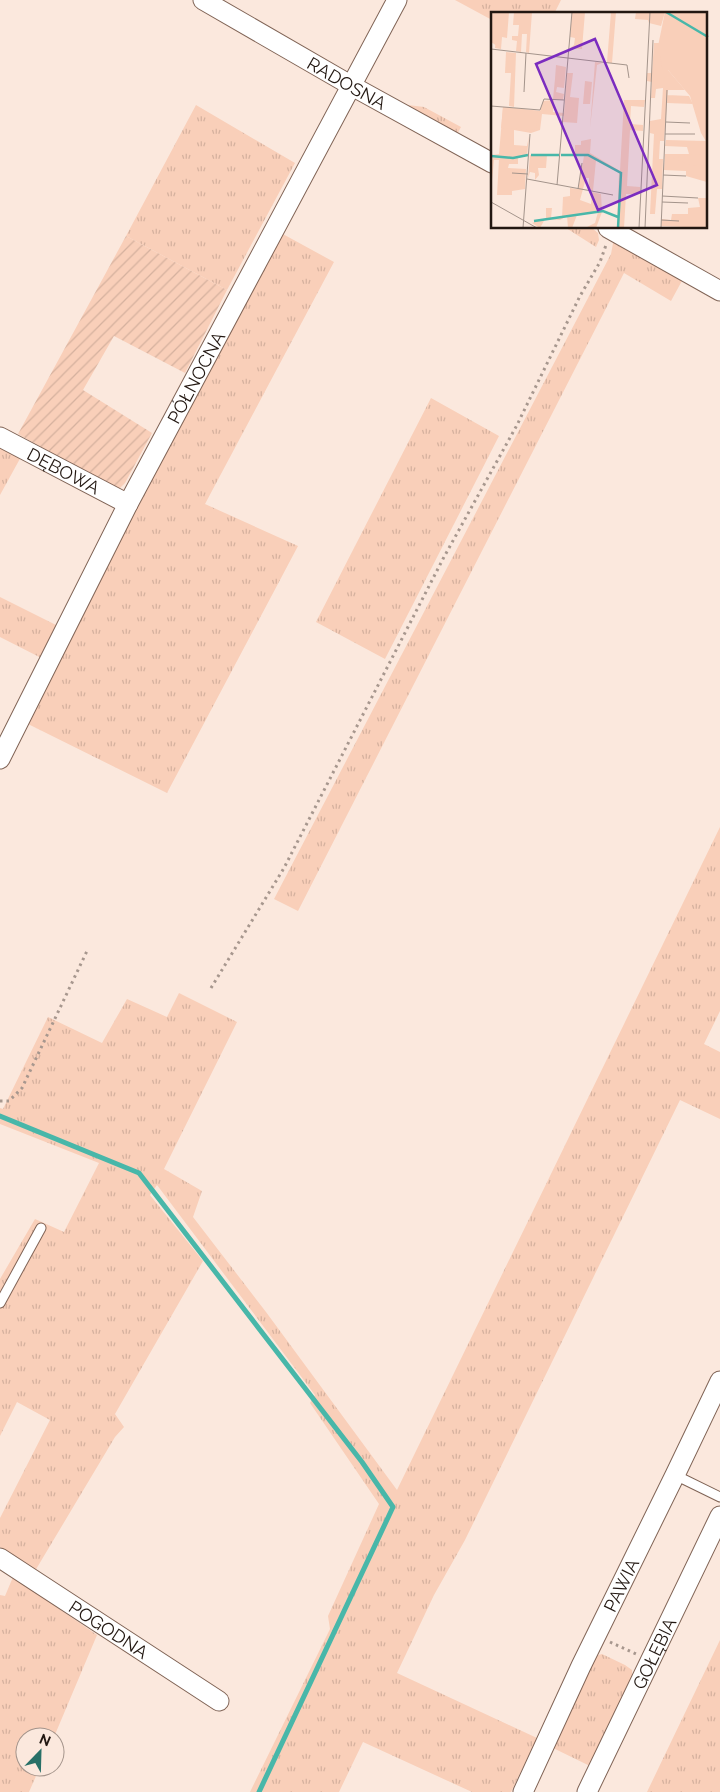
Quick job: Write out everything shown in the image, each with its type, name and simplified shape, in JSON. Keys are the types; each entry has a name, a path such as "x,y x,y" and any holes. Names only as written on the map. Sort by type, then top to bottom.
{"street":[{"name":"RADOSNA","path":"203,0 352,86 491,162"},
{"name":"PÓŁNOCNA","path":"0,759 128,504 397,0"},
{"path":"608,233 720,291"},
{"name":"DĘBOWA","path":"0,437 128,504"},
{"name":"PAWIA","path":"523,1792 720,1380"},
{"name":"GOŁĘBIA","path":"587,1792 720,1516"},
{"name":"POGODNA","path":"0,1558 219,1701"}],"lane":[{"path":"0,1303 41,1228"},
{"path":"675,1475 720,1496"}],"path":[{"path":"211,988 284,868 444,557 517,425 580,296 600,262 608,233"},
{"path":"0,1100 9,1101 22,1088 87,951"},
{"path":"596,1636 650,1661"}],"green space":[{"path":"455,0 561,0 555,12 491,12 491,19"},
{"path":"400,104 424,107 461,127 457,134"},
{"path":"196,105 295,163 227,290 126,236"},
{"path":"568,229 593,229 598,233 599,240 596,247"},
{"path":"281,233 334,262 205,504 298,546 167,793 28,724 57,666 0,637 0,597 72,633"},
{"path":"126,236 227,290 185,373 114,336 83,390 152,433 125,483 118,490 18,434"},
{"path":"614,238 684,277 671,301 624,273 298,911 274,899 611,254"},
{"path":"431,398 499,436 385,659 316,622"},
{"path":"0,443 22,455 0,495"},
{"path":"720,827 720,1011 704,1044 720,1052 720,1119 680,1100 465,1540 434,1595 397,1673 537,1738 511,1792 472,1792 363,1742 339,1792 250,1792 330,1629 328,1616 379,1504 310,1403 315,1395 157,1185 150,1195 203,1261 115,1414 124,1427 115,1437 35,1571 0,1547 0,1518 50,1420 17,1402 0,1436 0,1279 35,1219 64,1232 99,1163 0,1124 0,1108 3,1109 48,1017 102,1043 127,999 167,1017 179,993 237,1022 164,1169 202,1191 193,1217 266,1312 397,1490"},
{"path":"13,1577 97,1635 58,1727 15,1727 15,1777 36,1777 29,1792 0,1792 0,1595 5,1596"},
{"path":"720,1640 720,1792 647,1792"},
{"path":"602,1654 632,1670 632,1677 592,1767 553,1748 595,1656"}],"waterway":[{"path":"0,1116 139,1173 362,1462 393,1507 259,1792"}]}
